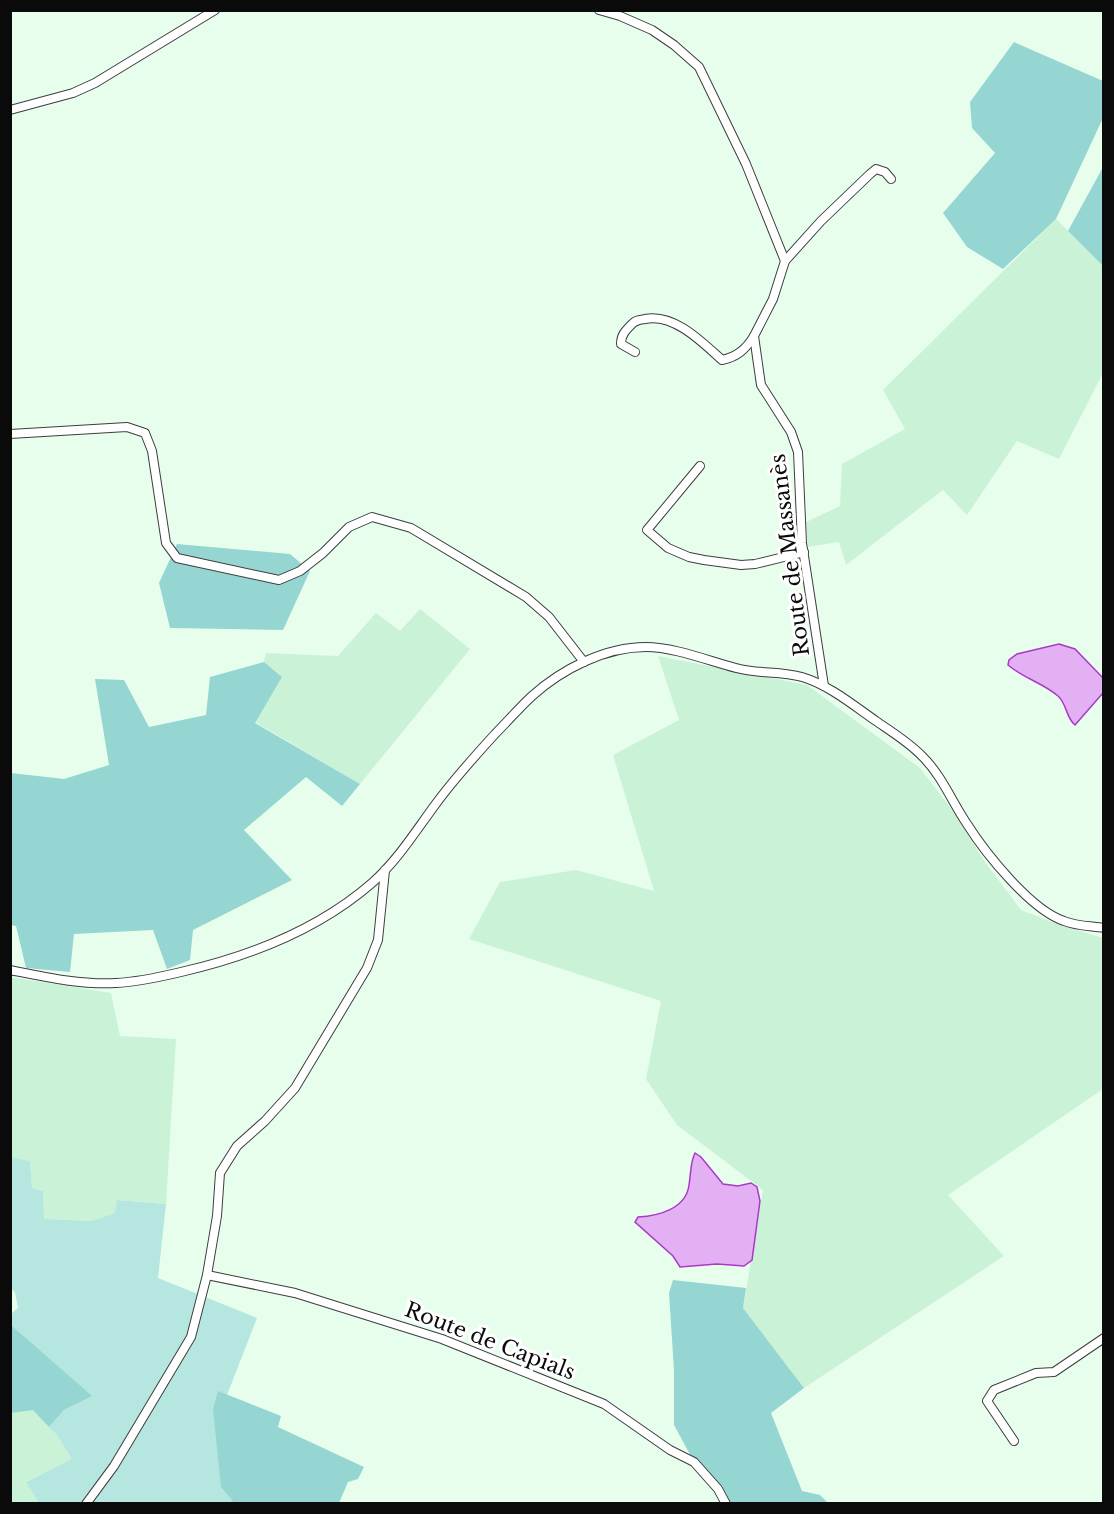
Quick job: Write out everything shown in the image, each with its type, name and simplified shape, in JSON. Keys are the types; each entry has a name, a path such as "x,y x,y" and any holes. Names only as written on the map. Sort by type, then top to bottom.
{"street":[{"path":"10,110 73,93 95,83 215,10"},
{"path":"599,10 620,16 652,30 674,45 699,67 746,164 785,261"},
{"path":"635,352 621,344 621,336 634,321 653,318 674,323 700,340 722,360 735,357 754,336 773,299 785,261 821,221 876,169 885,172 891,179"},
{"name":"Route de Massanès","path":"754,336 761,385 791,432 798,452 804,552 824,686"},
{"path":"10,434 127,427 144,433 152,451 166,543 177,558 198,563 279,580 300,571 323,553 349,527 372,517 411,528 526,597 549,617 584,662"},
{"path":"700,466 647,530 668,548 689,557 741,565 755,564 804,552"},
{"path":"10,970 62,980 116,983 145,980 236,958 308,927 341,907 385,870 467,764 530,697 552,679 591,658 624,649 646,647 665,649 749,672 781,673 804,677 824,686 907,742 922,756 935,771 968,826 1031,901 1047,914 1066,922 1104,928"},
{"path":"86,1503 114,1466 191,1337 207,1275 217,1216 220,1173 237,1146 265,1121 295,1088 367,968 378,940 385,870"},
{"name":"Route de Capials","path":"207,1275 295,1293 442,1339 604,1404 670,1450 694,1461 718,1489 726,1503"},
{"path":"1014,1441 987,1401 994,1390 1036,1373 1054,1372 1104,1338"}],"green space":[{"path":"1056,219 1103,266 1103,373 1059,459 1017,441 967,515 943,490 846,565 839,542 808,547 806,522 840,506 842,464 905,429 883,390"},
{"path":"420,609 470,649 360,784 255,722 282,677 264,662 266,653 338,656 376,613 400,631"},
{"path":"658,656 807,685 920,768 1021,910 1103,938 1103,1089 948,1195 1004,1256 804,1388 743,1308 763,1190 677,1125 646,1079 661,1001 469,939 500,882 576,870 654,891 613,755 679,720"},
{"path":"10,977 111,993 120,1036 176,1039 166,1204 118,1200 116,1213 92,1221 44,1219 43,1191 32,1188 30,1161 11,1157"},
{"path":"33,1409 57,1435 73,1459 27,1481 39,1503 11,1504 11,1413"}],"shaded area":[{"path":"1014,42 1103,81 1103,118 1056,219 1003,269 967,247 943,213 995,153 972,128 970,102"},
{"path":"1103,167 1103,266 1068,231"},
{"path":"177,544 290,554 310,571 283,630 170,628 159,583"},
{"path":"1059,644 1075,649 1103,678 1103,693 1075,725 1058,696 1008,665 1009,660 1017,654"},
{"path":"264,662 282,677 255,723 360,784 342,806 306,777 244,830 292,880 193,930 190,960 167,969 153,930 74,934 70,972 26,968 16,926 11,925 11,773 64,779 109,765 95,679 124,680 149,727 206,715 210,677"},
{"path":"695,1153 723,1184 738,1186 751,1183 757,1187 760,1201 752,1260 744,1266 717,1264 680,1267 673,1256 635,1222 638,1217 670,1210 683,1200 687,1193"},
{"path":"11,1157 30,1161 32,1188 43,1191 44,1219 92,1221 115,1213 117,1200 166,1204 158,1278 257,1318 227,1395 218,1392 234,1501 228,1504 39,1503 26,1482 72,1459 57,1435 49,1427 64,1410 91,1396 11,1325 11,1314 18,1308 15,1292 10,1288"},
{"path":"673,1280 746,1288 743,1308 804,1388 771,1413 802,1491 820,1495 828,1503 726,1503 694,1462 674,1425 674,1370 669,1293"},
{"path":"11,1325 92,1396 64,1410 49,1427 33,1410 11,1413"},
{"path":"218,1391 281,1416 278,1427 364,1467 358,1479 348,1482 339,1503 228,1503 233,1501 221,1487 213,1409"}]}
